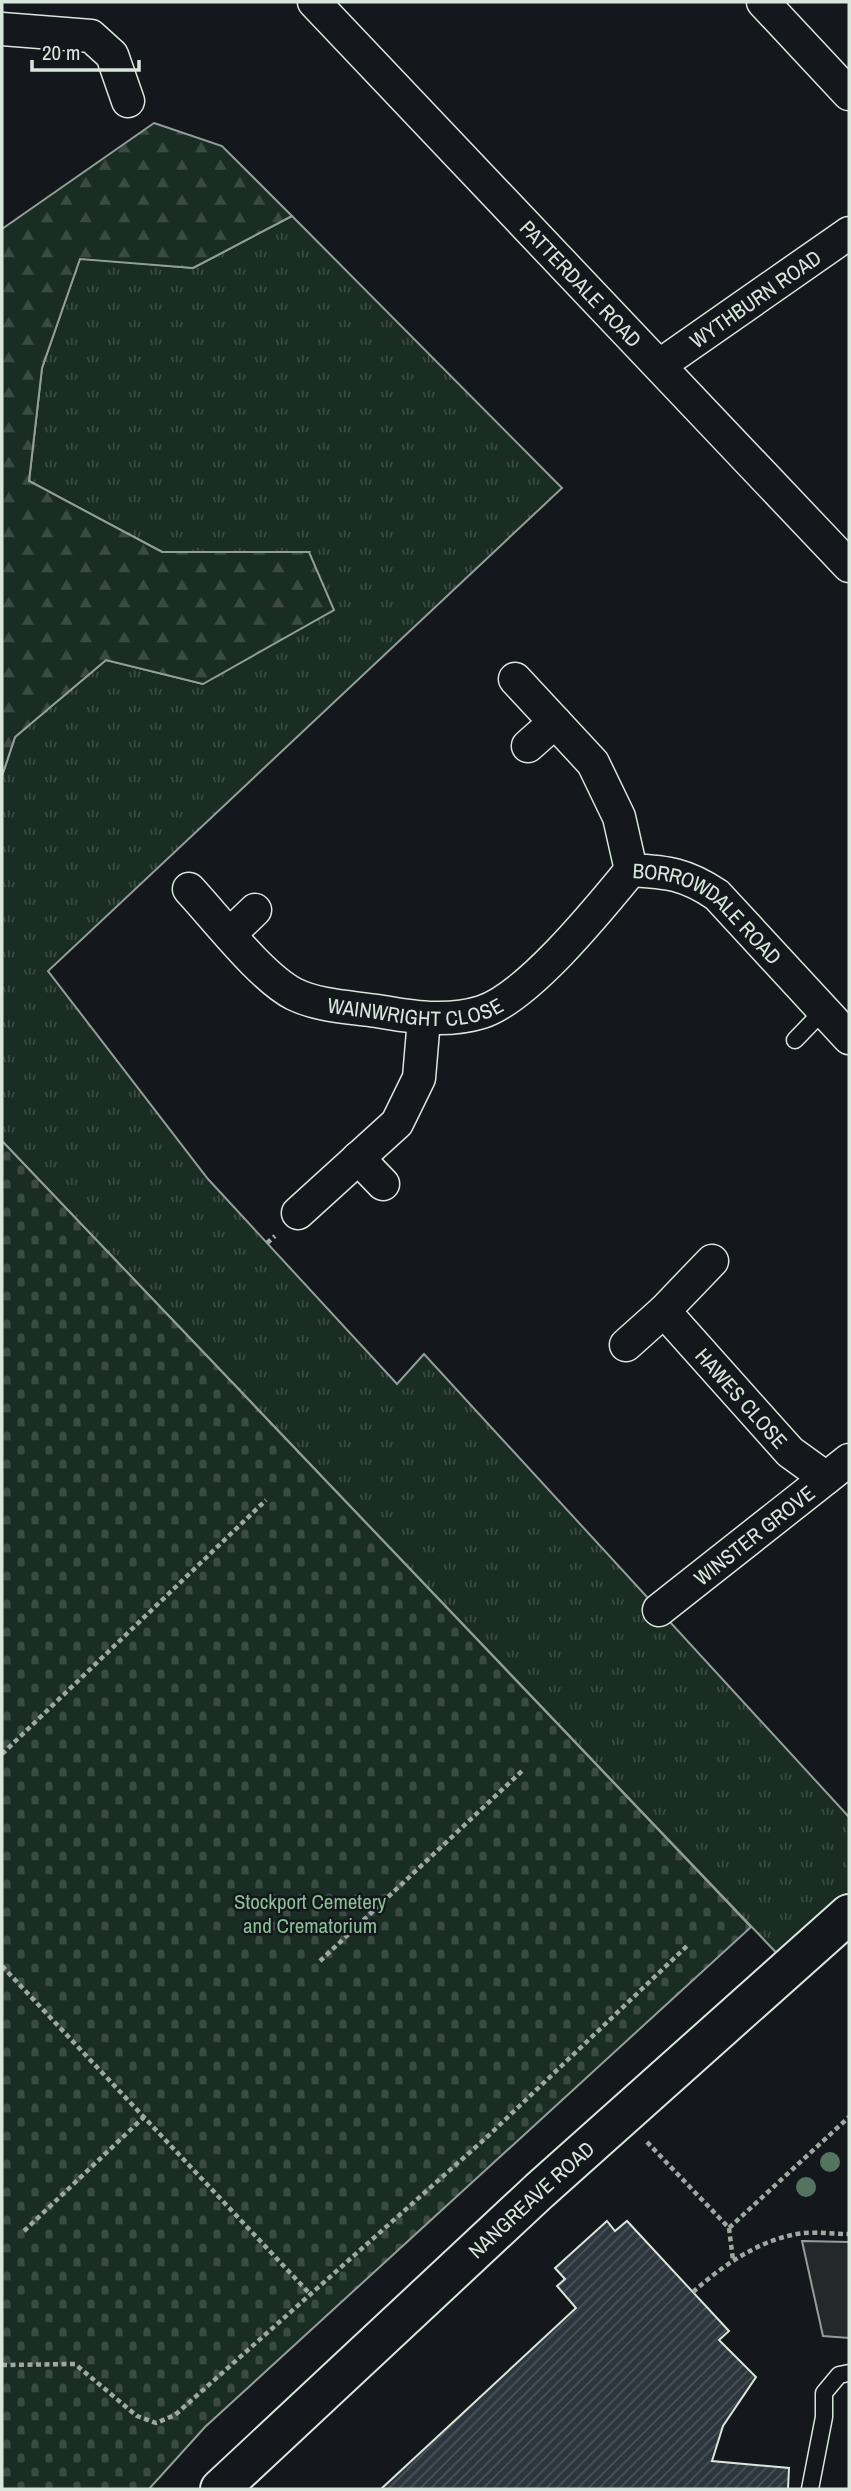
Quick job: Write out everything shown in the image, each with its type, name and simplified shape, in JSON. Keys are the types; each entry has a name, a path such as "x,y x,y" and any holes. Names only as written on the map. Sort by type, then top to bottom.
{"main road":[{"name":"NANGREAVE ROAD","path":"220,2489 622,2116 849,1914"}],"street":[{"name":"PATTERDALE ROAD","path":"314,2 849,566"},
{"path":"763,2 849,94"},
{"path":"2,29 91,36 112,55 128,101"},
{"name":"WYTHBURN ROAD","path":"660,365 849,233"},
{"name":"BORROWDALE ROAD","path":"515,679 593,763 606,783 622,828 631,870 691,878 717,895 849,1038"},
{"path":"528,746 555,722"},
{"name":"WAINWRIGHT CLOSE","path":"189,889 273,979 294,994 323,1003 424,1018 484,1012 506,999 594,915 631,870"},
{"path":"230,934 255,910"},
{"path":"298,1213 397,1123 419,1078 424,1018"},
{"path":"358,1158 383,1184"},
{"path":"626,1345 664,1311 712,1261"},
{"name":"HAWES CLOSE","path":"664,1311 790,1452 838,1469"},
{"name":"WINSTER GROVE","path":"659,1610 838,1469"}],"lane":[{"path":"795,1040 823,1011"},
{"path":"810,2489 824,2417 824,2393 839,2375 849,2373"}],"path":[{"path":"2,1754 265,1500"},
{"path":"320,1961 522,1771"},
{"path":"2,2365 75,2364 137,2416 156,2423 175,2415 487,2137 688,1945"},
{"path":"2,1966 310,2295"},
{"path":"622,2116 729,2228 733,2260"},
{"path":"729,2228 849,2117"},
{"path":"24,2231 144,2118"},
{"path":"693,2292 733,2260 802,2233 849,2234"}],"green space":[{"path":"154,123 222,146 292,216 193,268 80,259 42,368 29,481 162,552 309,552 334,610 203,684 106,660 15,737 2,776 2,229"},
{"path":"292,216 562,488 48,971 208,1179 397,1384 424,1354 849,1817 849,1914 789,1966 2,1141 2,776 15,737 106,660 203,684 309,552 162,552 29,481 42,368 80,258 193,268"},
{"name":"Stockport Cemetery and Crematorium","path":"2,1141 751,1927 205,2427 149,2489 2,2489"}],"shaded area":[{"path":"802,2241 849,2242 849,2338 823,2336"}],"building":[{"path":"607,2221 615,2231 627,2221 729,2331 719,2340 756,2377 723,2426 712,2461 789,2468 788,2489 381,2489 576,2308 557,2286 565,2279 555,2268"}]}
